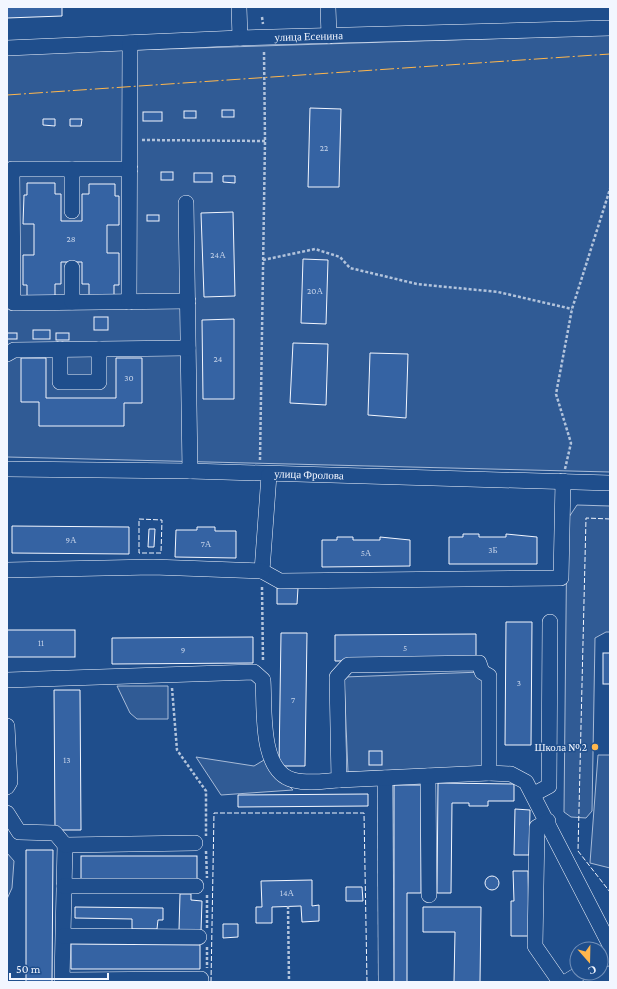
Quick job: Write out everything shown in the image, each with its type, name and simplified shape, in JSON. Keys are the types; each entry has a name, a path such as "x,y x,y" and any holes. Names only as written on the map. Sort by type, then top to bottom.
{"street":[{"path":"239,7 240,38"},
{"path":"328,7 329,36"},
{"name":"улица Есенина","path":"7,48 264,37 610,28"},
{"path":"129,302 130,43"},
{"path":"130,169 12,169 13,303 188,301"},
{"path":"72,169 72,211"},
{"path":"186,203 190,472"},
{"path":"72,268 72,302"},
{"path":"7,354 14,350 188,348"},
{"path":"60,349 60,382 99,382 99,349"},
{"name":"улица Фролова","path":"7,469 610,482"},
{"path":"262,571 265,474"},
{"path":"7,570 153,567 262,571 280,581 561,578 563,481"},
{"path":"534,794 549,786 550,622"},
{"path":"339,780 337,677 348,665 479,663 482,672 489,676 489,773"},
{"path":"7,680 254,672 263,680 269,755 276,769 291,780 308,782 489,773 511,774 526,782 534,794 610,945"},
{"path":"7,726 10,775 10,782 7,787"},
{"path":"428,776 429,895"},
{"path":"385,778 386,982"},
{"path":"7,813 19,832 55,833 64,845 64,936 62,980 204,976"},
{"path":"548,821 538,827 535,946 560,982"},
{"path":"64,845 202,843"},
{"path":"64,886 203,886"},
{"path":"64,936 204,938"}],"path":[{"path":"264,37 265,141 263,260 265,474"},
{"path":"130,140 265,141"},
{"path":"563,481 571,443 556,394 572,308 610,189"},
{"path":"263,260 315,249 340,257 350,268 418,284 498,292 572,308"},
{"path":"262,571 263,680"},
{"path":"170,675 177,750 206,791 202,843 204,976"},
{"path":"288,906 289,982"}],"shaded area":[{"path":"610,35 610,472 7,457 7,54"},
{"path":"577,505 610,506 610,632 606,632 595,638 592,811 586,818 571,817 564,812 567,520"},
{"path":"482,672 485,767 348,772 344,677"},
{"path":"117,686 168,686 168,719 137,719 130,713"},
{"path":"598,755 610,755 610,868 590,863"},
{"path":"196,757 254,766 264,760 293,790 221,795"},
{"path":"7,853 14,861 12,888 7,899"}],"building":[{"path":"7,7 62,7 62,16 7,18"},
{"path":"310,108 341,109 339,187 308,187"},
{"path":"222,110 234,110 234,117 222,117"},
{"path":"184,111 196,111 196,118 184,118"},
{"path":"143,112 162,112 162,121 143,121"},
{"path":"43,119 55,119 55,126 43,125"},
{"path":"70,119 82,119 81,126 70,126"},
{"path":"161,172 173,172 173,180 161,180"},
{"path":"194,173 212,173 212,182 194,182"},
{"path":"223,176 235,176 235,183 223,182"},
{"path":"27,183 55,183 55,194 61,194 61,221 82,221 82,194 89,194 89,184 115,184 115,196 119,196 119,225 107,225 107,253 119,253 119,285 114,285 114,296 89,296 89,284 82,284 82,262 61,262 61,284 55,284 55,296 27,296 27,285 23,285 23,255 34,255 34,224 23,224 24,195 27,195"},
{"path":"233,212 235,296 204,297 201,213"},
{"path":"147,215 159,215 159,221 147,221"},
{"path":"303,259 328,260 326,324 301,323"},
{"path":"94,317 108,317 108,330 94,330"},
{"path":"234,319 234,399 203,399 202,320"},
{"path":"33,330 50,330 50,339 33,339"},
{"path":"7,333 17,333 17,339 7,339"},
{"path":"56,333 69,333 69,340 56,340"},
{"path":"293,343 328,344 326,405 290,403"},
{"path":"370,353 408,354 406,418 368,415"},
{"path":"21,358 46,358 46,398 116,398 116,358 142,358 142,403 124,403 124,426 39,426 39,402 21,402"},
{"path":"12,526 129,527 129,554 12,553"},
{"path":"197,527 215,527 215,531 236,531 236,558 175,557 176,530 197,530"},
{"path":"149,529 155,529 154,547 148,547"},
{"path":"463,534 479,534 479,537 506,537 506,534 537,537 537,564 449,564 449,537 463,537"},
{"path":"337,537 353,537 353,540 380,540 380,537 410,540 410,566 322,567 322,540 337,540"},
{"path":"277,588 298,588 297,604 277,604"},
{"path":"506,622 532,622 531,745 505,745"},
{"path":"7,630 75,630 75,657 7,657"},
{"path":"281,633 307,633 305,766 279,766"},
{"path":"476,634 476,660 335,661 335,635"},
{"path":"253,637 253,663 112,664 112,638"},
{"path":"603,653 610,653 610,684 603,684"},
{"path":"54,690 80,690 81,830 55,830"},
{"path":"369,751 382,751 382,765 369,765"},
{"path":"438,783 514,784 514,801 488,801 488,806 469,806 469,803 452,803 451,893 437,893"},
{"path":"394,785 421,785 421,893 407,893 407,982 394,982"},
{"path":"368,794 368,806 238,807 238,795"},
{"path":"515,809 530,810 529,855 514,855"},
{"path":"26,850 53,850 52,982 26,982"},
{"path":"81,856 197,856 197,881 81,881"},
{"path":"513,871 528,871 529,936 511,936 511,901 514,901"},
{"path":"489,876 495,876 499,880 499,886 495,890 489,890 485,886 485,880"},
{"path":"312,880 312,906 319,905 319,921 302,922 301,906 272,907 272,923 256,923 256,907 262,907 261,881"},
{"path":"346,887 362,887 363,901 346,901"},
{"path":"180,894 191,894 191,900 202,901 201,931 179,930"},
{"path":"75,907 163,908 163,920 158,920 157,929 132,929 132,919 75,918"},
{"path":"423,907 481,907 480,982 454,982 455,932 423,932"},
{"path":"223,924 238,924 238,937 223,938"},
{"path":"71,944 200,945 200,969 71,969"}],"fence":[{"path":"610,519 586,518 578,851 610,892"},
{"path":"139,519 162,520 161,553 139,553 139,519"},
{"path":"211,982 214,813 364,813 367,982"}],"power":[{"path":"7,95 610,54"}],"place":[{"name":"Школа № 2","path":"595,747"}]}
